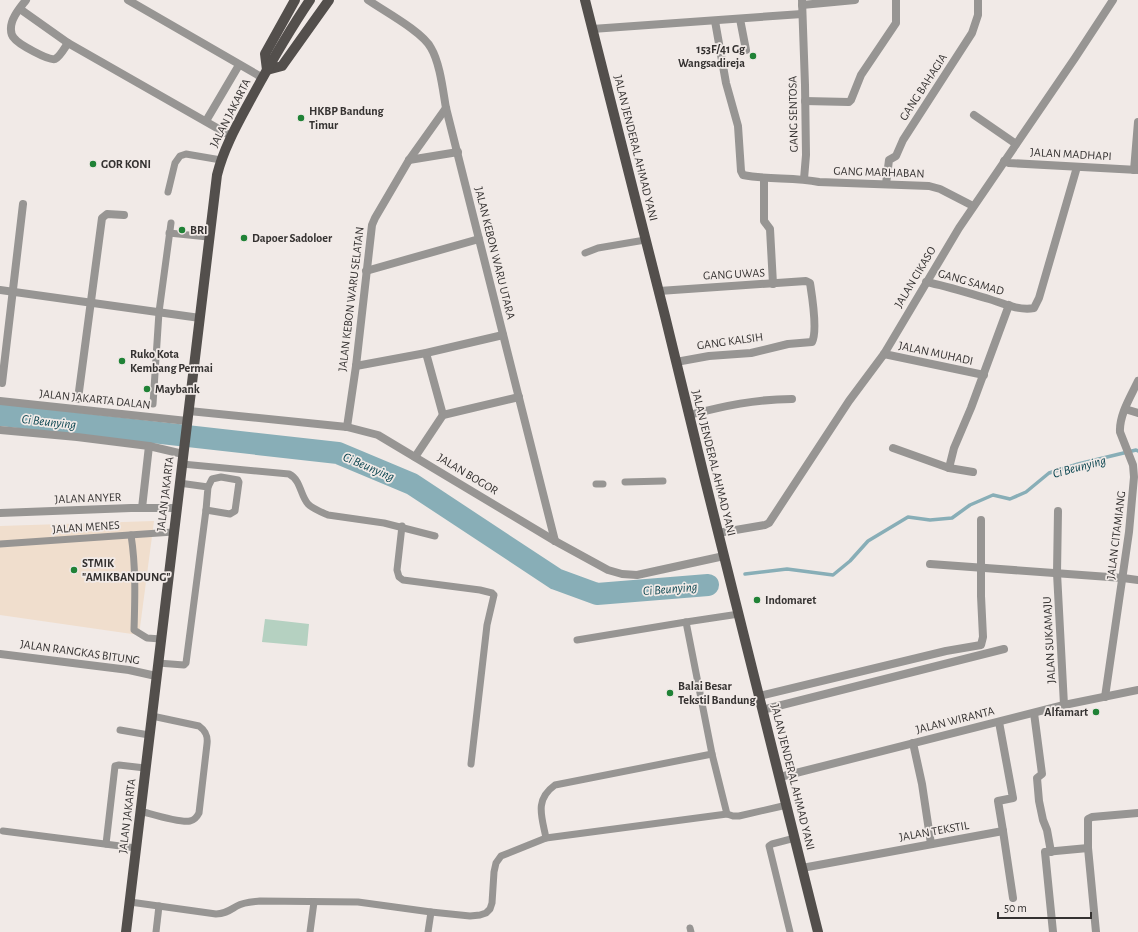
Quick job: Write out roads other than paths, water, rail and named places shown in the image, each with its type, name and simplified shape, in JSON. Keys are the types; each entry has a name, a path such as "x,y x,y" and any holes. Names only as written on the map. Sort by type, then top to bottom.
{"main road":[{"name":"JALAN JAKARTA","path":"265,74 265,54 295,0"},
{"name":"JALAN JAKARTA","path":"126,932 216,175 231,136 265,74 310,0"},
{"path":"265,74 282,66 329,0"},
{"name":"JALAN JENDERAL AHMAD YANI","path":"585,0 659,291 818,932"}],"street":[{"path":"26,0 11,24 11,31 14,38 41,56 50,59 57,57 68,42"},
{"path":"128,0 238,65 265,74"},
{"name":"JALAN KEBON WARU UTARA","path":"368,0 424,38 432,48 555,541"},
{"path":"592,29 740,19 802,6 855,0"},
{"path":"805,101 849,102 851,100 861,76 896,23 896,0"},
{"name":"GANG BAHAGIA","path":"886,184 889,160 896,156 903,140 972,33 978,15 978,0"},
{"name":"JALAN CIKASO","path":"718,533 766,525 769,523 849,401 884,354 973,206 1113,0"},
{"name":"GANG SENTOSA","path":"802,6 806,155 804,179"},
{"path":"20,9 68,42 231,136"},
{"path":"740,19 746,50"},
{"path":"715,21 726,83 738,126 741,171 743,175 764,178 804,179"},
{"path":"206,121 238,65"},
{"name":"JALAN KEBON WARU SELATAN","path":"347,426 356,366 372,225 410,160 446,108"},
{"path":"974,115 1016,144"},
{"path":"1136,170 1138,122"},
{"path":"410,160 458,152"},
{"name":"JALAN MADHAPI","path":"1004,161 1009,163 1136,170"},
{"name":"GANG SAMAD","path":"926,282 1010,306 1029,309 1034,308 1039,298 1077,167"},
{"path":"764,178 764,221 770,229 773,284"},
{"name":"GANG MARHABAN","path":"804,179 819,182 929,186 940,189 973,206"},
{"path":"2,383 23,204"},
{"path":"78,399 102,218 107,214 124,215"},
{"path":"366,271 479,240"},
{"name":"GANG UWAS","path":"659,291 806,281 810,283 814,327 814,337 812,342"},
{"path":"0,290 200,318"},
{"path":"948,468 954,448 1010,306"},
{"path":"356,366 426,353 503,335"},
{"name":"GANG KALSIH","path":"676,362 709,356 751,353 788,344 812,342"},
{"path":"426,353 443,415"},
{"name":"JALAN MUHADI","path":"884,354 984,375"},
{"name":"JALAN CITAMIANG","path":"1105,697 1132,509 1134,474 1133,465 1120,432 1120,427 1125,409 1138,381"},
{"path":"415,457 443,415 519,397"},
{"path":"689,415 757,400 792,399"},
{"name":"JALAN JAKARTA DALAN","path":"0,401 188,419"},
{"path":"1125,409 1138,413"},
{"name":"JALAN BOGOR","path":"188,419 347,426 378,435 555,541 608,570 622,574 637,574 724,556"},
{"path":"0,430 77,437 149,446 183,456"},
{"path":"142,508 149,446"},
{"path":"893,448 948,468 973,472"},
{"name":"JALAN ANYER","path":"0,513 176,508"},
{"name":"JALAN SUKAMAJU","path":"1058,511 1058,573 1064,705"},
{"path":"759,696 946,651 980,645 982,643 981,520"},
{"path":"930,564 1138,580"},
{"path":"762,710 1004,649"},
{"name":"JALAN RANGKAS BITUNG","path":"0,654 129,670 156,676"},
{"name":"JALAN WIRANTA","path":"780,777 1064,705 1138,690"},
{"path":"1034,713 1042,774 1038,778 1039,801 1051,852"},
{"path":"999,722 1013,798 998,801 1013,898"},
{"path":"913,744 922,784 931,844"},
{"path":"1096,932 1088,848 1088,819 1092,817 1138,813"},
{"name":"JALAN TEKSTIL","path":"802,868 1003,832"},
{"path":"1053,932 1045,852 1088,848"}],"lane":[{"path":"168,192 175,163 180,156 186,154 221,160"},
{"path":"153,404 159,312 171,223"},
{"path":"169,233 208,237"},
{"path":"585,253 598,248 646,240"},
{"path":"183,456 288,474 294,478 309,504 319,512 328,515 402,526 434,536"},
{"path":"158,663 184,665 186,663 208,487 212,479 221,477 238,480 235,511 230,514 206,510"},
{"path":"625,482 663,481"},
{"path":"179,483 208,487"},
{"path":"402,526 397,570 399,577 403,580 480,590 492,593 494,595 487,625 471,764"},
{"name":"JALAN MENES","path":"0,544 173,532"},
{"path":"131,535 134,552 134,630 148,638 161,639"},
{"path":"577,640 738,614"},
{"path":"686,622 712,754 727,814"},
{"path":"140,811 161,817 193,821 199,813 205,767 208,738 203,729 199,726 152,716"},
{"path":"120,730 150,735"},
{"path":"546,838 540,809 541,802 548,790 555,785 712,754"},
{"path":"106,844 115,766 119,765 146,768"},
{"path":"130,902 216,914 222,914 248,902 358,902 431,912 470,916 480,915 486,913 490,909 492,903 494,872 496,863 500,856 546,838 727,814 739,816 787,805"},
{"path":"3,831 136,848"},
{"path":"790,932 769,846 771,844 795,838"},
{"path":"310,932 314,902"},
{"path":"156,932 159,906"},
{"path":"428,932 431,912"}],"waterway":[{"name":"Ci Beunying","path":"0,415 338,453 412,484 556,579 597,594 708,585"},
{"name":"Ci Beunying","path":"745,574 787,569 833,575 850,561 868,541 908,517 930,520 952,518 970,505 993,495 1010,499 1026,492 1049,473 1078,464 1136,450 1138,451"}],"place":[{"name":"153F/41 Gg Wangsadireja","path":"753,56"},
{"name":"HKBP Bandung Timur","path":"301,118"},
{"name":"GOR KONI","path":"93,164"},
{"name":"BRI","path":"182,230"},
{"name":"Dapoer Sadoloer","path":"244,238"},
{"name":"Ruko Kota Kembang Permai","path":"122,361"},
{"name":"Maybank","path":"147,389"},
{"name":"STMIK \"AMIKBANDUNG\"","path":"74,570"},
{"name":"Indomaret","path":"757,600"},
{"name":"Balai Besar Tekstil Bandung","path":"670,693"},
{"name":"Alfamart","path":"1096,712"}]}
